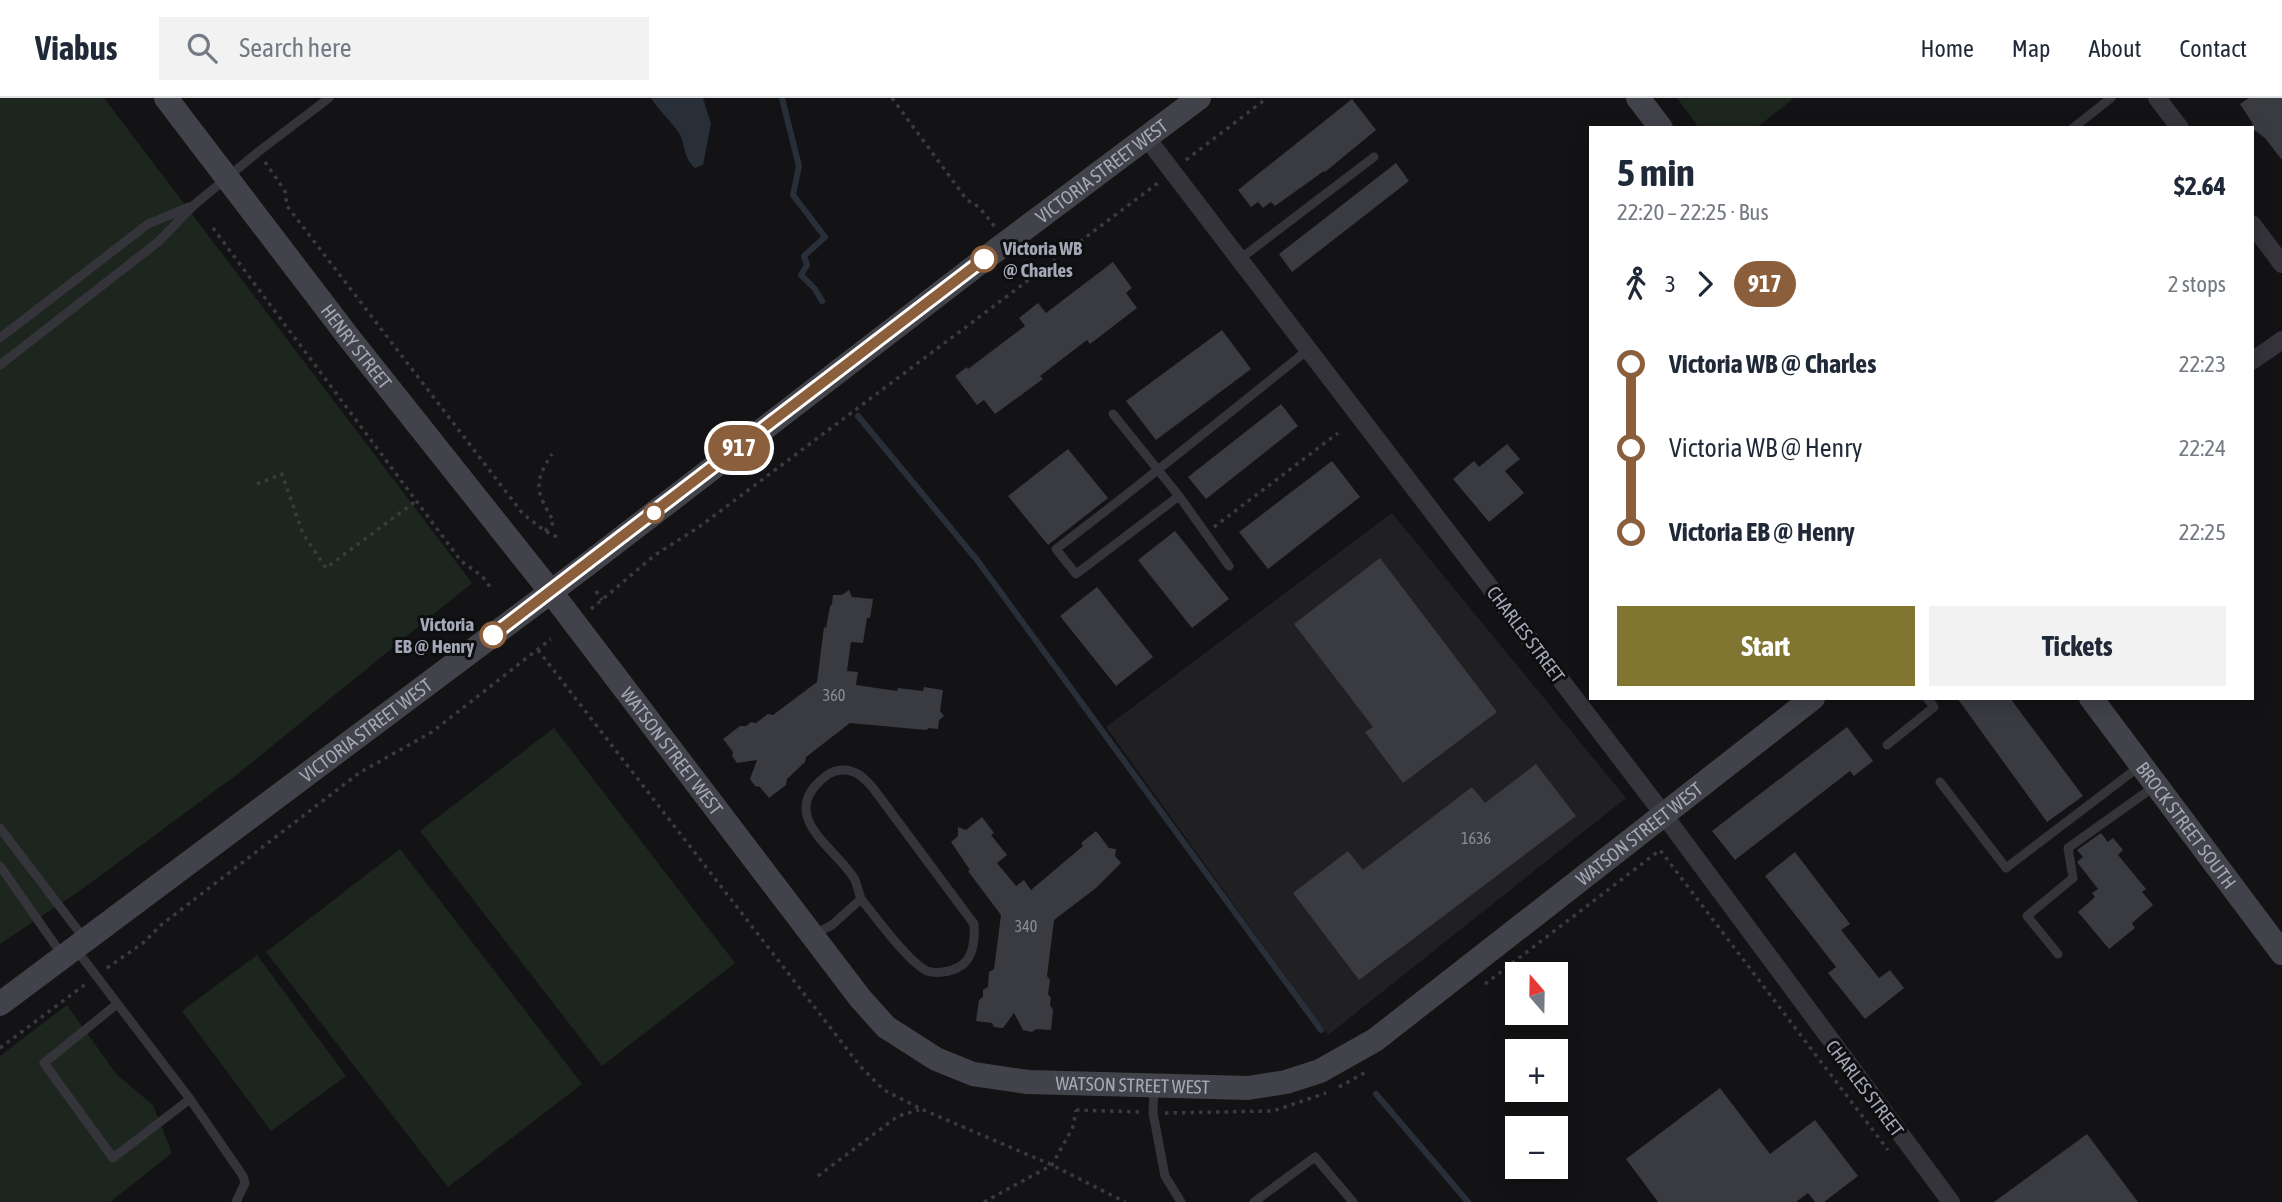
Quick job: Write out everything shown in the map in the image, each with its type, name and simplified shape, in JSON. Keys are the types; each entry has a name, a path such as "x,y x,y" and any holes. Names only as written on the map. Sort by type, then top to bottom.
{"main road":[{"name":"HENRY STREET","path":"166,98 349,339 551,592"},
{"name":"VICTORIA STREET WEST","path":"0,1004 551,592 1006,242 1199,98"},
{"path":"1638,98 1659,126"},
{"name":"WATSON STREET WEST","path":"551,592 811,936 886,1027 936,1059 973,1074 1041,1083 1248,1088 1286,1082 1320,1071 1375,1040 1810,700"},
{"name":"BROCK STREET SOUTH","path":"2093,700 2282,953"}],"street":[{"path":"2157,98 2178,126"},
{"name":"CHARLES STREET","path":"1146,137 1664,815 1951,1202"},
{"path":"2254,228 2282,264"},
{"path":"2254,360 2282,340"}],"lane":[{"path":"0,365 158,242 194,205 226,178 329,98"},
{"path":"2076,126 2111,98"},
{"path":"1240,259 1374,157"},
{"path":"0,338 148,225 194,205"},
{"path":"1179,496 1076,573 1056,549 1309,349"},
{"path":"1112,414 1179,496 1229,566"},
{"path":"1887,744 1934,707 1929,700"},
{"path":"1940,782 2006,868 2142,765"},
{"path":"843,770 860,774 873,788 974,924 975,940 969,958 961,967 948,972 929,972 916,964 861,899 854,879 812,829 807,816 806,801 812,789 826,774 843,770"},
{"path":"2058,954 2027,916 2073,878 2068,848 2157,785"},
{"path":"0,828 74,947"},
{"path":"0,866 74,947 191,1099 243,1176 245,1183 236,1202"},
{"path":"811,936 832,925 861,899"},
{"path":"117,1004 44,1063 113,1158 191,1099"},
{"path":"1154,1087 1153,1112 1165,1176 1181,1202"},
{"path":"1254,1202 1315,1157 1353,1202"}],"path":[{"path":"892,98 967,200 979,207 1006,242"},
{"path":"1188,158 1268,98"},
{"path":"257,152 285,191 288,206 523,514 556,537"},
{"path":"590,610 655,555 699,527 1153,188"},
{"path":"213,228 461,561 482,576 490,587"},
{"path":"1206,533 1338,433"},
{"path":"545,531 554,522 539,495 540,472 552,454"},
{"path":"257,484 282,474 303,534 326,568 416,501"},
{"path":"596,591 602,600"},
{"path":"0,1048 143,943 160,925 359,773 432,732 551,639"},
{"path":"538,650 860,1066 884,1090 921,1109 1052,1165 1125,1202"},
{"path":"1660,850 1893,1157"},
{"path":"818,1176 898,1115 921,1109"},
{"path":"984,1202 1052,1165 1073,1127 1076,1110"}],"shaded area":[{"path":"0,98 104,98 472,583 239,773 85,887 0,944"},
{"path":"651,98 703,98 711,124 703,165 695,168 691,164 679,133"},
{"path":"1677,98 1794,98 1759,126 1698,126"},
{"path":"1392,513 1626,798 1328,1035 1106,727"},
{"path":"554,728 735,963 602,1066 420,831"},
{"path":"400,849 582,1084 448,1187 266,952"},
{"path":"257,955 346,1076 271,1131 182,1011"},
{"path":"67,1005 117,1075 153,1105 172,1153 110,1202 0,1202 0,1056"}],"building":[{"path":"2249,98 2282,98 2282,160 2265,138 2251,126 2253,124 2240,104"},
{"path":"1352,99 1376,130 1325,172 1275,206 1271,202 1263,208 1258,202 1251,207 1238,190"},
{"path":"1396,163 1409,181 1292,272 1279,254"},
{"path":"1113,262 1132,288 1126,293 1137,308 1090,344 1087,340 1040,376 1043,379 995,414 984,400 977,405 955,376 1025,326 1019,318 1038,303 1046,313"},
{"path":"1222,330 1251,369 1156,440 1126,401"},
{"path":"1281,404 1298,426 1206,499 1188,477"},
{"path":"1507,444 1520,459 1505,471 1524,493 1489,522 1453,479 1474,461 1479,467"},
{"path":"1068,449 1108,498 1048,545 1008,496"},
{"path":"1332,461 1360,497 1268,569 1239,532"},
{"path":"1175,531 1229,599 1192,628 1138,560"},
{"path":"1380,558 1497,712 1403,783 1365,732 1373,727 1294,624"},
{"path":"1097,587 1153,657 1116,686 1060,616"},
{"path":"849,590 852,597 873,599 863,643 851,642 847,671 858,672 856,685 897,691 898,688 923,691 924,687 943,690 940,711 944,716 939,720 938,729 926,730 850,723 806,757 805,762 787,779 786,785 769,798 750,779 757,760 737,763 723,739 740,726 756,723 768,714 773,715 817,682 824,627 826,628 833,595 842,595"},
{"path":"1958,700 2011,700 2083,796 2047,822"},
{"path":"1847,727 1873,761 1854,776 1850,771 1735,860 1712,831"},
{"path":"1536,764 1576,816 1359,980 1293,893 1348,851 1363,870 1472,787 1485,803"},
{"path":"982,817 994,833 991,835 1007,855 997,863 1016,886 1024,880 1031,890 1083,846 1081,843 1096,831 1109,848 1116,849 1115,856 1121,863 1096,888 1054,920 1047,976 1050,980 1048,994 1053,1010 1051,1030 1023,1030 1014,1013 1003,1028 976,1021 979,1000 983,997 983,990 988,987 989,972 994,969 1001,915 968,871 970,870 951,842 958,836 958,827 966,830"},
{"path":"2101,833 2108,842 2113,838 2123,850 2118,855 2146,889 2142,892 2153,905 2132,923 2135,928 2109,949 2078,912 2095,897 2092,893 2098,889 2077,862 2083,857 2077,850"},
{"path":"1795,852 1850,924 1841,930 1879,978 1890,970 1904,988 1865,1019 1828,973 1836,967 1765,876"},
{"path":"1720,1088 1770,1154 1815,1120 1858,1176 1824,1202 1815,1202 1808,1193 1796,1202 1658,1202 1626,1159"},
{"path":"2087,1134 2138,1202 1994,1202"}],"waterway":[{"path":"782,98 799,166 793,195 825,237 804,256 807,265 801,275 822,301"},
{"path":"858,416 977,560 1321,1030"},
{"path":"1376,1094 1468,1202"}],"bus line":[{"name":"917","path":"493,635 984,259"}],"place":[{"name":"Victoria WB @ Charles","path":"984,259"},
{"name":"Victoria EB @ Henry","path":"493,635"}]}
